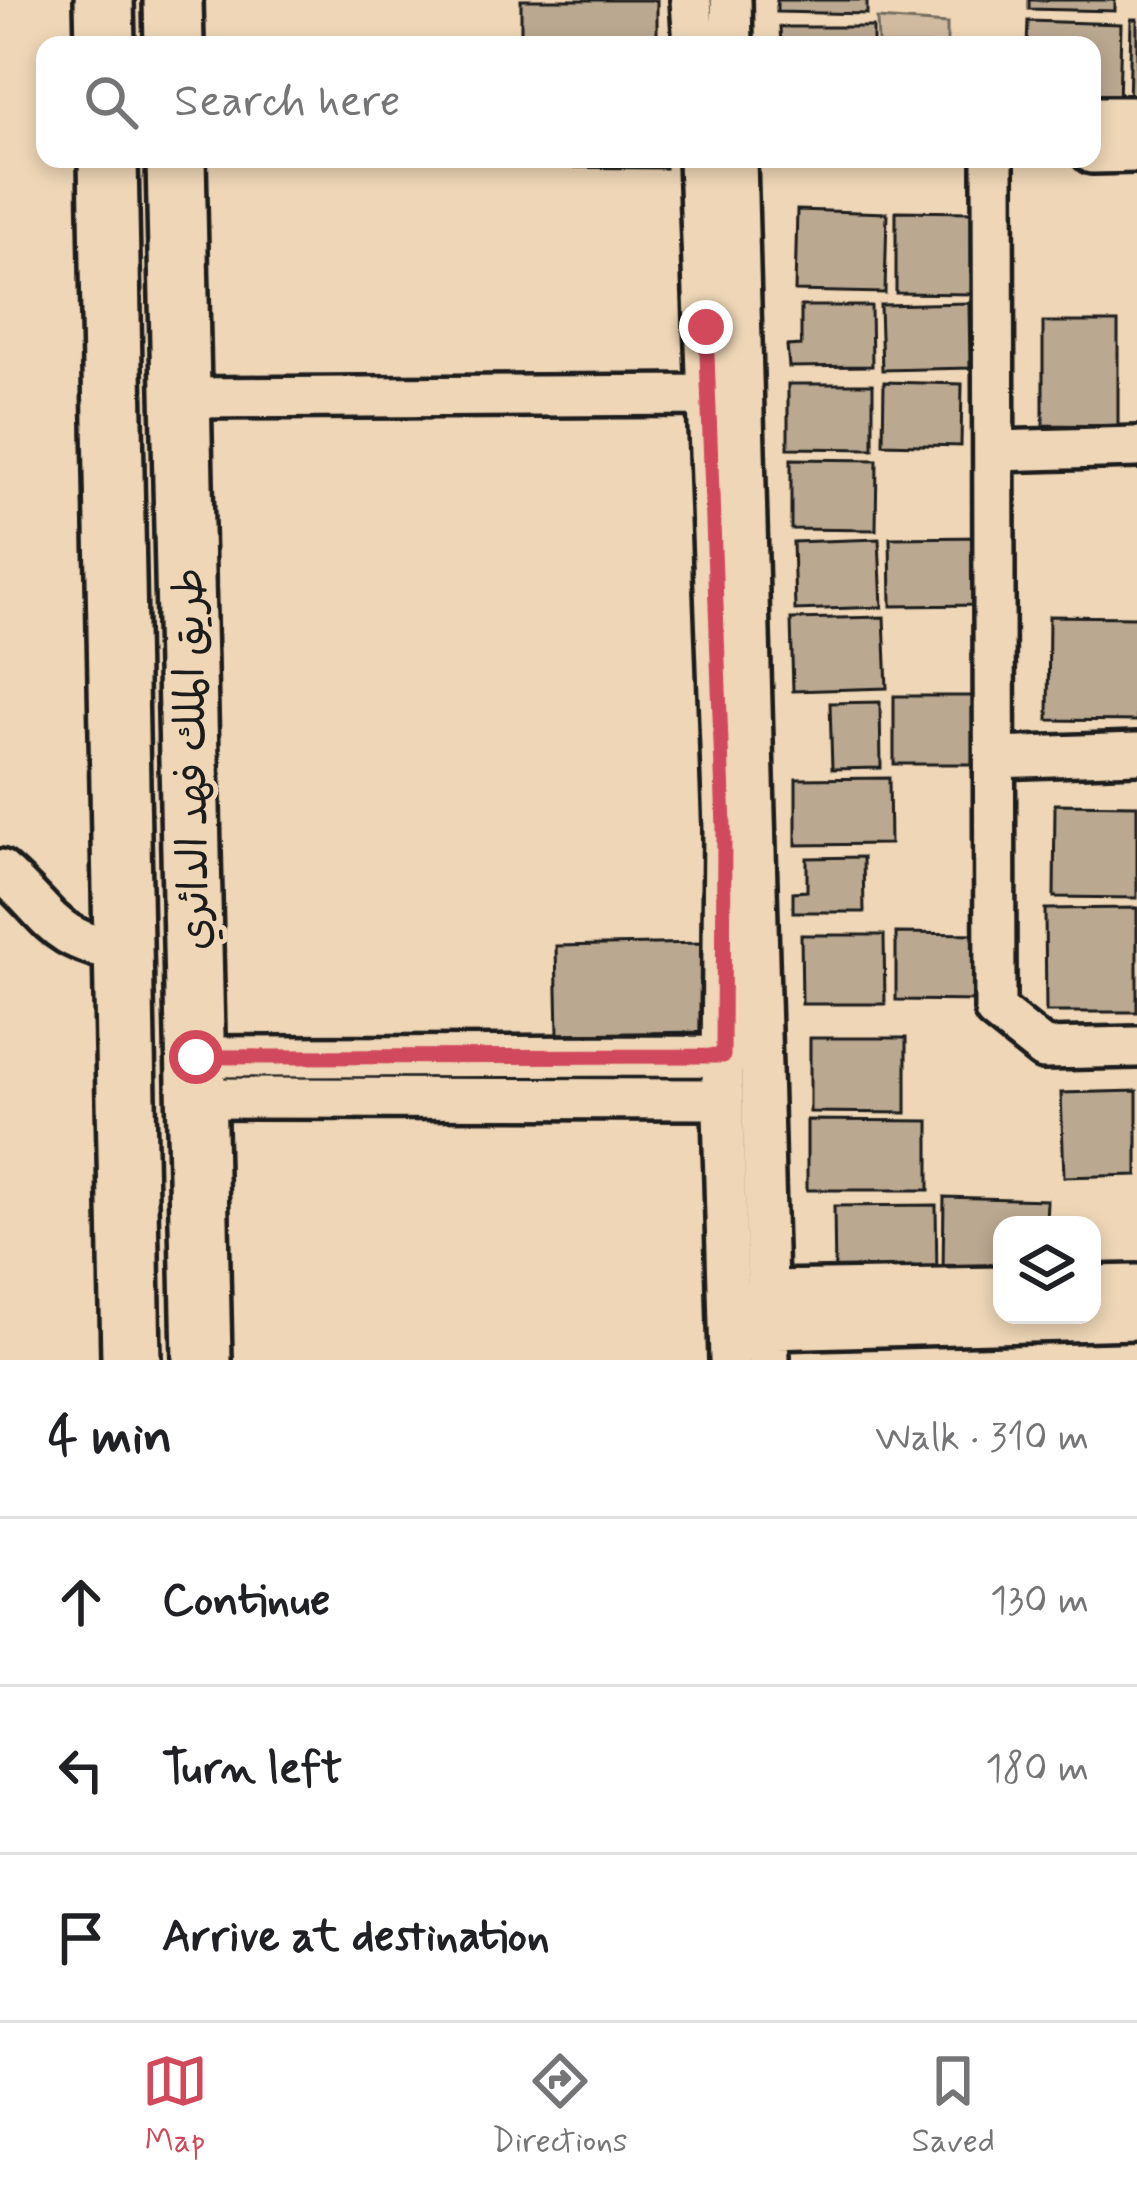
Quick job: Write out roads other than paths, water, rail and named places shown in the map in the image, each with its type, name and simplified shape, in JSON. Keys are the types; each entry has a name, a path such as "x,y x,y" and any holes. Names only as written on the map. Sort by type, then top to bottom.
{"highway":[{"path":"173,0 174,36"},
{"name":"طريق الملك فهد الدائري","path":"108,168 131,1360"},
{"name":"طريق الملك فهد الدائري","path":"176,168 197,1077 210,1347"}],"street":[{"path":"692,0 694,36"},
{"path":"730,0 732,36"},
{"path":"1101,117 1137,116"},
{"path":"1101,152 1137,152"},
{"path":"699,168 724,827 722,1099 730,1360"},
{"path":"736,168 768,1326"},
{"path":"993,168 994,1010 1044,1049 1137,1047"},
{"path":"182,398 709,395"},
{"path":"994,451 1137,447"},
{"path":"994,758 1137,754"},
{"path":"0,870 48,921 78,944 125,953"},
{"path":"197,1077 723,1056"},
{"path":"197,1077 722,1099"},
{"path":"1101,1286 1137,1285"},
{"path":"768,1326 993,1288"},
{"path":"768,1326 1137,1319"}]}
